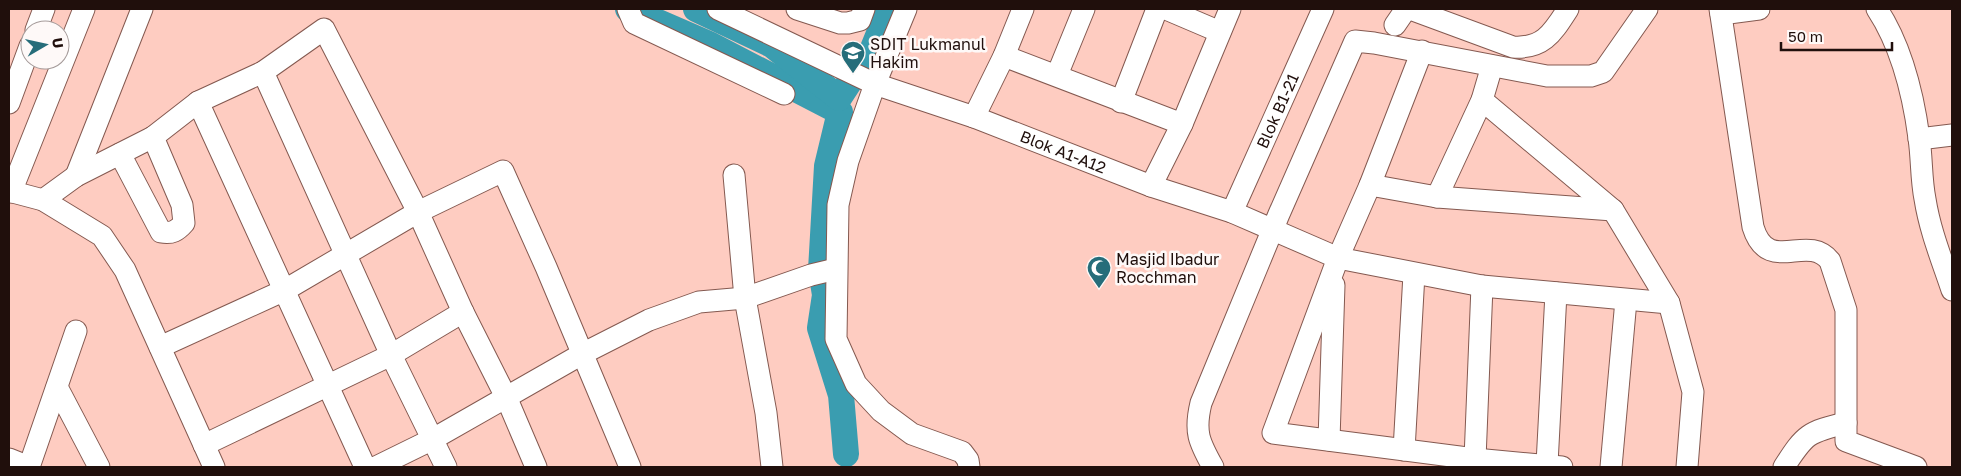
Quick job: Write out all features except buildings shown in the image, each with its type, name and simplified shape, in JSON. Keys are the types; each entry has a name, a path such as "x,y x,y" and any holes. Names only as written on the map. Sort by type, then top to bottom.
{"street":[{"path":"84,9 10,191 43,200 102,236 125,270 214,467"},
{"path":"76,176 142,9"},
{"path":"628,9 634,23 784,94"},
{"name":"Blok A1-A12","path":"718,9 875,84 974,117 1151,186 1232,212 1273,229 1336,262 1482,286 1670,303"},
{"path":"797,9 848,23 860,20 864,9"},
{"path":"906,9 875,84 848,161 824,272 836,339 856,384 881,411 912,434 962,452 968,460 969,467"},
{"path":"974,117 1004,56 1023,9"},
{"path":"1057,74 1084,9"},
{"path":"1121,102 1157,9"},
{"path":"1166,9 1220,32"},
{"path":"1151,186 1182,124 1230,9"},
{"name":"Blok B1-21","path":"1232,212 1323,9"},
{"path":"1410,9 1513,47 1524,48 1533,46 1552,33 1568,9"},
{"path":"1213,467 1203,449 1196,424 1200,403 1355,41 1422,51 1492,66 1566,77 1591,76 1603,72 1647,9"},
{"path":"1759,9 1720,12 1753,227 1757,240 1773,252 1816,250 1825,255 1830,262 1846,310 1846,441 1916,467"},
{"path":"1877,9 1888,26 1908,78 1919,139 1925,201 1933,236 1952,290"},
{"path":"43,200 76,176 153,137 198,102 263,72 324,29 418,212 463,312 507,399 536,467"},
{"path":"1422,51 1370,185 1336,262 1273,433 1474,459 1554,466 1556,293"},
{"path":"1004,56 1057,74 1121,102 1182,124"},
{"path":"1438,197 1482,100 1492,66"},
{"path":"9,103 21,70"},
{"path":"263,72 391,355 446,467"},
{"path":"1482,100 1613,210 1670,303 1693,392 1687,467"},
{"path":"198,102 365,467"},
{"path":"1919,139 1952,135"},
{"path":"120,154 161,232 169,233 178,230 184,223 182,205 153,137"},
{"path":"160,347 285,290 418,212 503,171 546,267 630,467"},
{"path":"734,175 745,298 766,413 772,467"},
{"path":"1370,185 1438,197 1613,210"},
{"path":"1329,440 1336,262"},
{"path":"376,467 433,439 507,399 582,354 649,320 699,302 745,298 824,272"},
{"path":"1404,450 1414,274"},
{"path":"1474,459 1482,286"},
{"path":"1611,467 1626,300"},
{"path":"204,445 391,355 463,312"},
{"path":"9,459 29,467 76,331"},
{"path":"57,387 100,467"},
{"path":"1784,467 1805,437 1818,430 1846,423"}],"waterway":[{"path":"628,9 711,45 840,112 827,166 821,270 825,295 820,328 841,395 846,454"},
{"path":"696,9 772,45 839,98 854,75 865,68 889,9"}],"place":[{"name":"SDIT Lukmanul Hakim","path":"853,74"},
{"name":"Masjid Ibadur Rocchman","path":"1099,289"}]}
